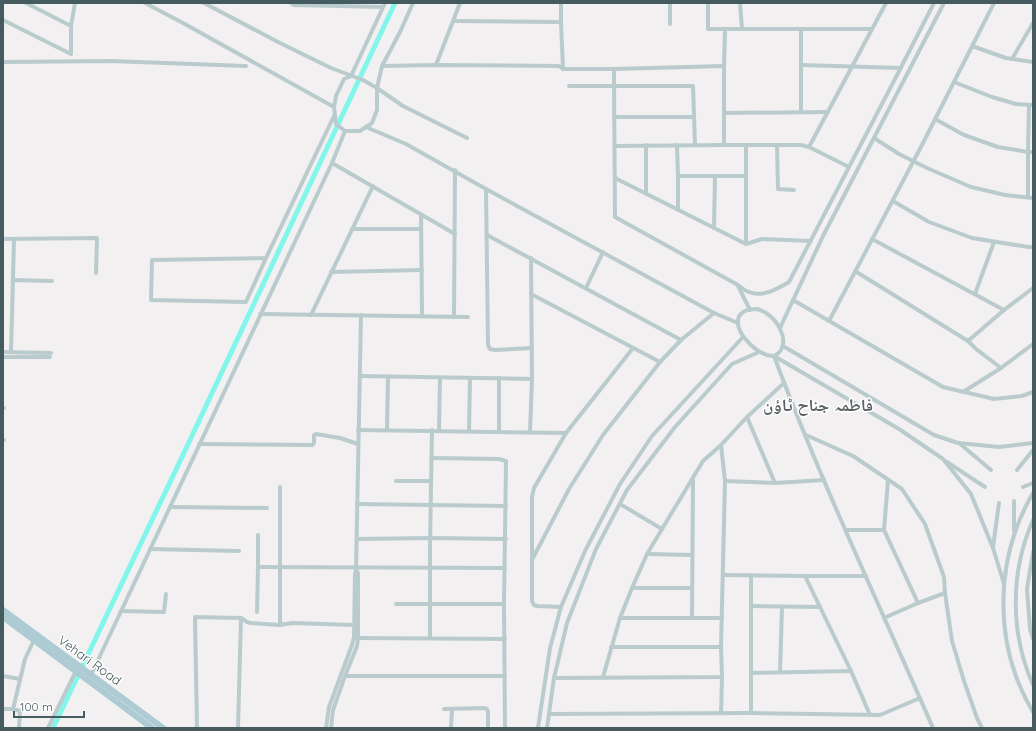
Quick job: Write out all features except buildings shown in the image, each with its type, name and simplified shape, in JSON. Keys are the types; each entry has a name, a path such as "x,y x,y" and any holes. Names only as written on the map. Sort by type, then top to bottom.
{"main road":[{"name":"Vehari Road","path":"3,610 163,728"},
{"name":"Vehari Road","path":"3,617 151,728"}],"street":[{"path":"26,3 71,26"},
{"path":"3,20 71,54 71,26 75,3"},
{"path":"145,3 183,22 334,107"},
{"path":"204,3 331,68 363,80 403,106 467,138"},
{"path":"291,3 294,5 384,5 351,76 344,79 336,96 334,107 336,124 345,131 360,131 372,123 377,110 377,88 382,66 413,3"},
{"path":"436,65 460,3"},
{"path":"561,3 560,22 563,69"},
{"path":"670,3 670,24"},
{"path":"708,3 708,29 871,29"},
{"path":"740,3 742,29"},
{"path":"809,147 886,3"},
{"path":"614,70 616,217 750,293 769,293 789,282 934,3"},
{"path":"780,328 823,236 944,3"},
{"path":"829,321 994,3"},
{"path":"453,21 560,22"},
{"path":"1012,59 1033,23"},
{"path":"724,144 725,29"},
{"path":"801,29 801,112"},
{"path":"972,46 1006,58 1033,62"},
{"path":"3,62 111,61 246,66"},
{"path":"801,65 901,68"},
{"path":"382,66 559,66 563,69 614,70 724,66"},
{"path":"874,138 899,154 971,187 1005,195 1031,198 1028,152 1031,105 1016,104 954,82"},
{"path":"570,86 693,86 695,145"},
{"path":"724,113 828,112"},
{"path":"266,258 152,260 151,300 246,302 334,116"},
{"path":"614,117 694,117"},
{"path":"935,119 964,135 998,147 1033,152"},
{"path":"366,127 406,144 714,313 738,323"},
{"path":"90,675 332,163 345,131"},
{"path":"615,146 724,144 802,146 809,147 849,167"},
{"path":"646,145 646,194"},
{"path":"676,145 678,210"},
{"path":"746,145 746,244"},
{"path":"778,146 778,189 794,190"},
{"path":"332,163 455,234"},
{"path":"454,317 455,170"},
{"path":"678,176 746,176"},
{"path":"714,228 715,176"},
{"path":"615,178 746,244 762,238 811,240"},
{"path":"310,315 373,186"},
{"path":"486,189 488,344 490,349 495,350 532,348"},
{"path":"892,200 929,222 972,238 1033,247"},
{"path":"421,214 422,316"},
{"path":"352,229 421,229"},
{"path":"487,235 681,340"},
{"path":"3,239 96,238 96,273"},
{"path":"11,352 14,239"},
{"path":"872,239 1004,310"},
{"path":"975,294 994,242"},
{"path":"586,288 603,252"},
{"path":"530,432 532,379 531,258"},
{"path":"331,272 422,270"},
{"path":"856,271 968,341 1001,368"},
{"path":"13,280 52,281"},
{"path":"738,285 750,310"},
{"path":"968,341 1004,310 1033,288"},
{"path":"531,294 660,362"},
{"path":"793,300 943,387 994,399 1022,396 1033,392"},
{"path":"774,356 780,353 783,346 783,338 780,328 766,313 757,309 747,310 741,315 738,323 743,337 748,344 759,352 774,356 899,429 985,487"},
{"path":"532,560 569,489 603,435 660,362 681,340 714,313"},
{"path":"260,314 468,317"},
{"path":"331,728 333,710 357,646 354,625 361,315"},
{"path":"538,728 550,648 561,607 585,551 620,484 652,436 743,337"},
{"path":"963,392 1001,368 1033,344"},
{"path":"783,346 934,435 958,443 999,447 1033,443"},
{"path":"561,607 537,606 534,605 532,601 532,497 534,488 566,433 633,348"},
{"path":"3,352 50,355 3,357"},
{"path":"547,728 554,678 567,623 596,549 620,504 628,490 675,427 732,364 759,352"},
{"path":"774,356 824,480 933,728"},
{"path":"360,376 532,379"},
{"path":"387,430 388,377"},
{"path":"438,430 440,378"},
{"path":"469,431 470,378"},
{"path":"499,378 499,432"},
{"path":"603,677 620,618 647,554 703,461 784,383"},
{"path":"747,417 775,483"},
{"path":"358,430 566,433"},
{"path":"430,638 430,505 432,430"},
{"path":"199,444 312,445 314,443 314,435 316,434 340,438 358,444"},
{"path":"805,435 853,456 902,489 925,524 944,577 952,641 964,681 982,728"},
{"path":"958,443 991,470"},
{"path":"721,445 725,481 721,713"},
{"path":"1017,470 1033,450"},
{"path":"431,458 499,459 506,461 504,604 505,728"},
{"path":"943,459 972,494 993,548 1004,584"},
{"path":"692,618 693,478"},
{"path":"725,481 775,483 824,480"},
{"path":"888,480 884,530 918,603"},
{"path":"396,481 431,481"},
{"path":"1023,487 1033,483"},
{"path":"280,487 280,625"},
{"path":"1033,493 1023,511 1014,535 1004,584 1003,610 1008,647 1013,666 1019,684 1033,712"},
{"path":"1014,502 1014,535"},
{"path":"357,504 506,506"},
{"path":"620,504 662,529"},
{"path":"993,548 999,504"},
{"path":"170,507 267,508"},
{"path":"1033,520 1022,551 1017,582 1016,601 1016,620 1023,657 1033,685"},
{"path":"846,530 884,530"},
{"path":"257,612 258,535"},
{"path":"357,539 430,538 506,540"},
{"path":"150,549 239,551"},
{"path":"1022,551 1033,551 1027,589 1030,629 1033,639"},
{"path":"647,554 692,555"},
{"path":"258,567 356,569 505,568"},
{"path":"326,728 329,707 356,638 358,573 356,569"},
{"path":"723,575 866,576"},
{"path":"751,575 751,713"},
{"path":"805,576 851,671 870,715"},
{"path":"632,588 692,588"},
{"path":"884,618 945,593"},
{"path":"121,611 164,612 166,594"},
{"path":"396,604 504,604"},
{"path":"751,606 820,607"},
{"path":"780,672 782,607"},
{"path":"197,728 195,617 241,618 244,621 251,623 280,625 292,623 354,625"},
{"path":"238,728 241,618"},
{"path":"620,618 722,618"},
{"path":"356,638 505,639"},
{"path":"13,709 24,659 34,640"},
{"path":"611,647 721,647"},
{"path":"48,728 76,671"},
{"path":"751,673 851,671"},
{"path":"3,676 20,679"},
{"path":"345,676 505,676"},
{"path":"554,678 722,677"},
{"path":"549,714 751,713 880,715 920,698"},
{"path":"444,709 485,708 487,709 488,728"},
{"path":"3,709 20,711 19,728"},
{"path":"451,728 452,709"}],"waterway":[{"path":"53,728 395,3"}],"district":[{"name":"فاطمہ جناح ٹاؤن","path":"818,404"}]}
